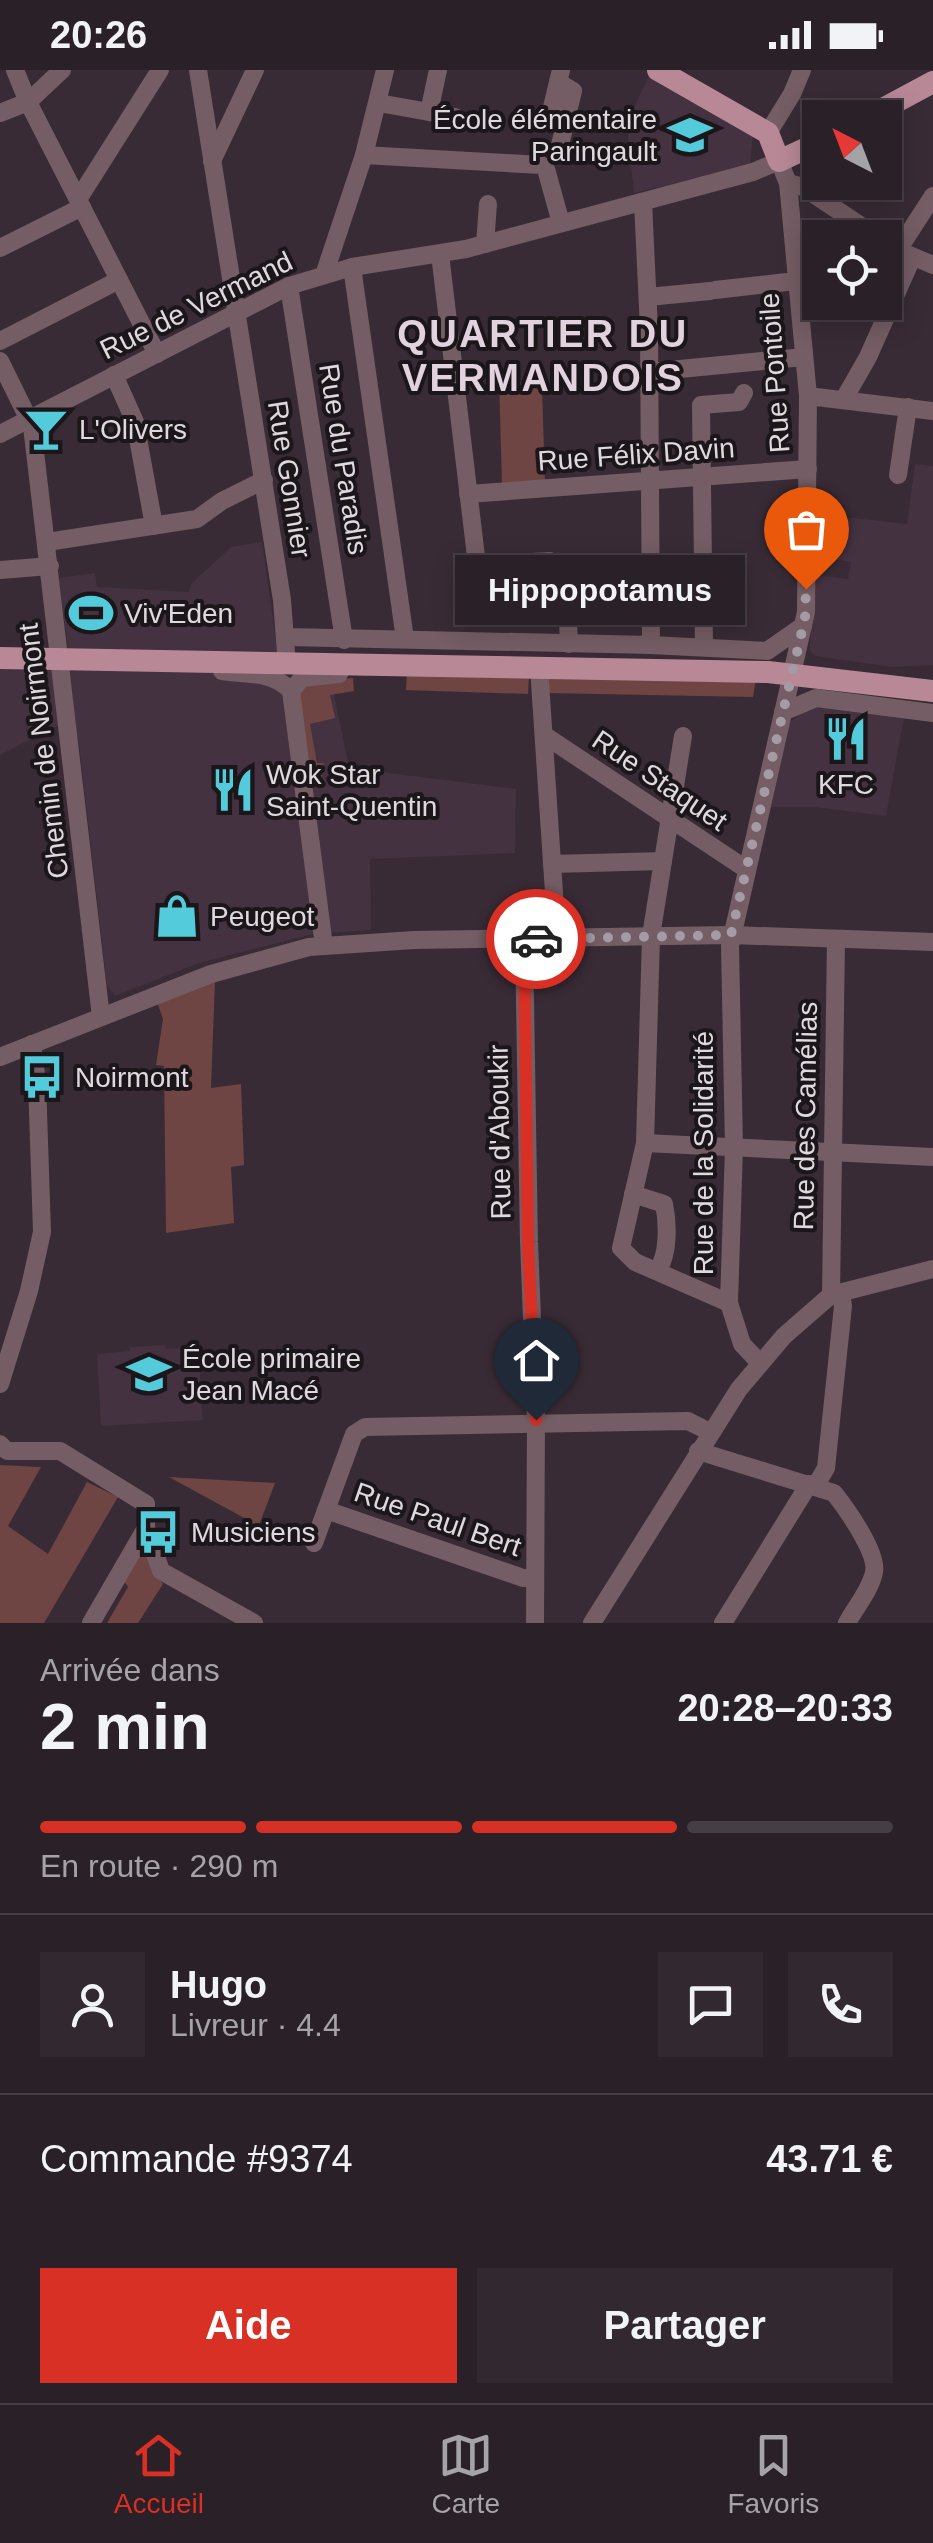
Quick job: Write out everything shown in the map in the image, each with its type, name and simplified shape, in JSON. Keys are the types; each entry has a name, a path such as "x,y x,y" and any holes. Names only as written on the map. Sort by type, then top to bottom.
{"main road":[{"path":"658,70 768,133 783,172 802,157"},
{"path":"900,100 933,82"},
{"path":"0,658 59,652 286,645 539,663"},
{"path":"0,646 201,661 539,663 793,670 933,682"},
{"path":"793,670 933,690"}],"street":[{"path":"15,70 158,354"},
{"path":"0,113 28,102 62,70"},
{"path":"0,248 80,202 160,70"},
{"name":"Rue Gonnier","path":"198,70 234,314 264,480 286,645"},
{"path":"212,162 255,70"},
{"path":"324,275 364,155 385,70"},
{"path":"429,112 438,70"},
{"path":"768,133 802,70"},
{"path":"550,116 560,76"},
{"path":"560,76 572,92 560,146"},
{"path":"379,103 455,117"},
{"path":"364,155 541,165 546,169 561,223"},
{"name":"Rue de Vermand","path":"0,434 289,286 352,267 485,244 753,172 783,172"},
{"path":"783,172 854,220"},
{"name":"Rue Pontoile","path":"731,935 803,626 808,396 783,172"},
{"path":"902,237 933,196"},
{"path":"643,202 648,298 651,644"},
{"path":"485,244 488,204"},
{"path":"902,251 933,265"},
{"path":"440,254 476,565 550,561 566,574 569,644"},
{"path":"352,267 405,639"},
{"path":"0,341 119,280"},
{"path":"648,298 796,281"},
{"name":"Rue du Paradis","path":"289,286 344,640"},
{"path":"844,399 868,357 877,320"},
{"path":"649,372 804,358"},
{"name":"Chemin de Noirmont","path":"0,361 28,420 47,542 101,1017"},
{"path":"114,376 134,422 154,526"},
{"path":"704,647 701,405 739,402 744,392"},
{"path":"808,396 933,410"},
{"path":"898,475 908,406"},
{"name":"Rue Félix Davin","path":"468,494 808,469"},
{"path":"47,542 197,519 264,480"},
{"path":"0,570 50,566"},
{"path":"286,645 405,639 651,644 768,651 803,626"},
{"path":"201,661 216,670 266,675 292,691 324,946"},
{"path":"539,663 557,938"},
{"path":"292,691 302,678 348,673 356,664"},
{"path":"783,712 816,698 933,713"},
{"name":"Rue Staquet","path":"544,735 746,869"},
{"path":"684,736 651,936 645,1143 622,1248 625,1255 657,1272 729,1304"},
{"path":"552,864 663,862"},
{"path":"0,1057 243,963 324,946 414,940 731,935 933,942"},
{"name":"Rue de la Solidarité","path":"731,935 734,1146 729,1304 742,1344 760,1362"},
{"name":"Rue des Camélias","path":"724,1623 826,1468 843,1306 836,1294 833,1151 836,939"},
{"name":"Rue d'Aboukir","path":"524,940 536,1425 534,1623"},
{"path":"0,1384 42,1232 32,1044"},
{"path":"645,1143 933,1157"},
{"path":"633,1194 664,1204 666,1242 663,1263 657,1272"},
{"path":"592,1623 710,1432 760,1362 836,1294 933,1270"},
{"path":"314,1544 358,1429 688,1422 710,1432"},
{"path":"0,1444 6,1451 60,1451 146,1504 146,1528 161,1571 254,1623"},
{"path":"698,1451 834,1493 849,1511 874,1560 874,1573 846,1623"},
{"name":"Rue Paul Bert","path":"326,1510 533,1578"},
{"path":"91,1623 146,1528"}],"shaded area":[{"name":"École élémentaire Paringault","path":"650,73 753,133 750,165 634,193 628,138 634,108"},
{"path":"499,379 542,386 545,485 502,485"},
{"path":"915,464 933,466 933,665 892,667 815,656 810,650 814,575 848,579 851,562 815,556 815,514 907,524"},
{"path":"262,542 283,690 334,694 349,768 516,789 515,853 370,859 371,930 313,934 199,963 115,996 107,985 78,735 59,725 0,755 0,664 70,664 59,578 95,573 97,587 189,592 191,584 231,547"},
{"path":"407,673 529,677 528,694 406,690"},
{"path":"353,678 354,691 330,695 335,718 310,724 317,763 324,763 322,777 311,772 298,690 304,683"},
{"path":"544,678 756,679 753,697 546,693"},
{"path":"810,707 904,717 886,816 815,807 771,807 790,722"},
{"path":"215,981 211,1088 241,1084 244,1165 231,1167 234,1223 166,1233 164,1066 156,1065 163,1019 157,1002"},
{"name":"École primaire Jean Macé","path":"165,1345 166,1349 198,1347 203,1420 101,1426 97,1354"},
{"path":"0,1465 41,1467 8,1526 48,1554 87,1482 118,1497 44,1623 0,1623"},
{"path":"169,1477 275,1483 256,1533 230,1546 246,1519"},
{"path":"139,1549 144,1550 163,1584 138,1623 107,1623 128,1587 121,1577"}],"way so far":[{"path":"536,939 731,935 805,618 806,589"}],"place":[{"name":"École élémentaire Paringault","path":"690,135"},
{"name":"L'Olivers","path":"46,429"},
{"name":"Hippopotamus","path":"806,589"},
{"name":"Viv'Eden","path":"91,613"},
{"name":"KFC","path":"846,739"},
{"name":"Wok Star Saint-Quentin","path":"233,790"},
{"name":"Peugeot","path":"177,916"},
{"name":"Noirmont","path":"42,1077"},
{"name":"École primaire Jean Macé","path":"149,1374"},
{"name":"Musiciens","path":"158,1532"}],"district":[{"name":"QUARTIER DU VERMANDOIS","path":"543,356"}],"route":[{"path":"536,939 524,940 528,1242 536,1420"}]}
